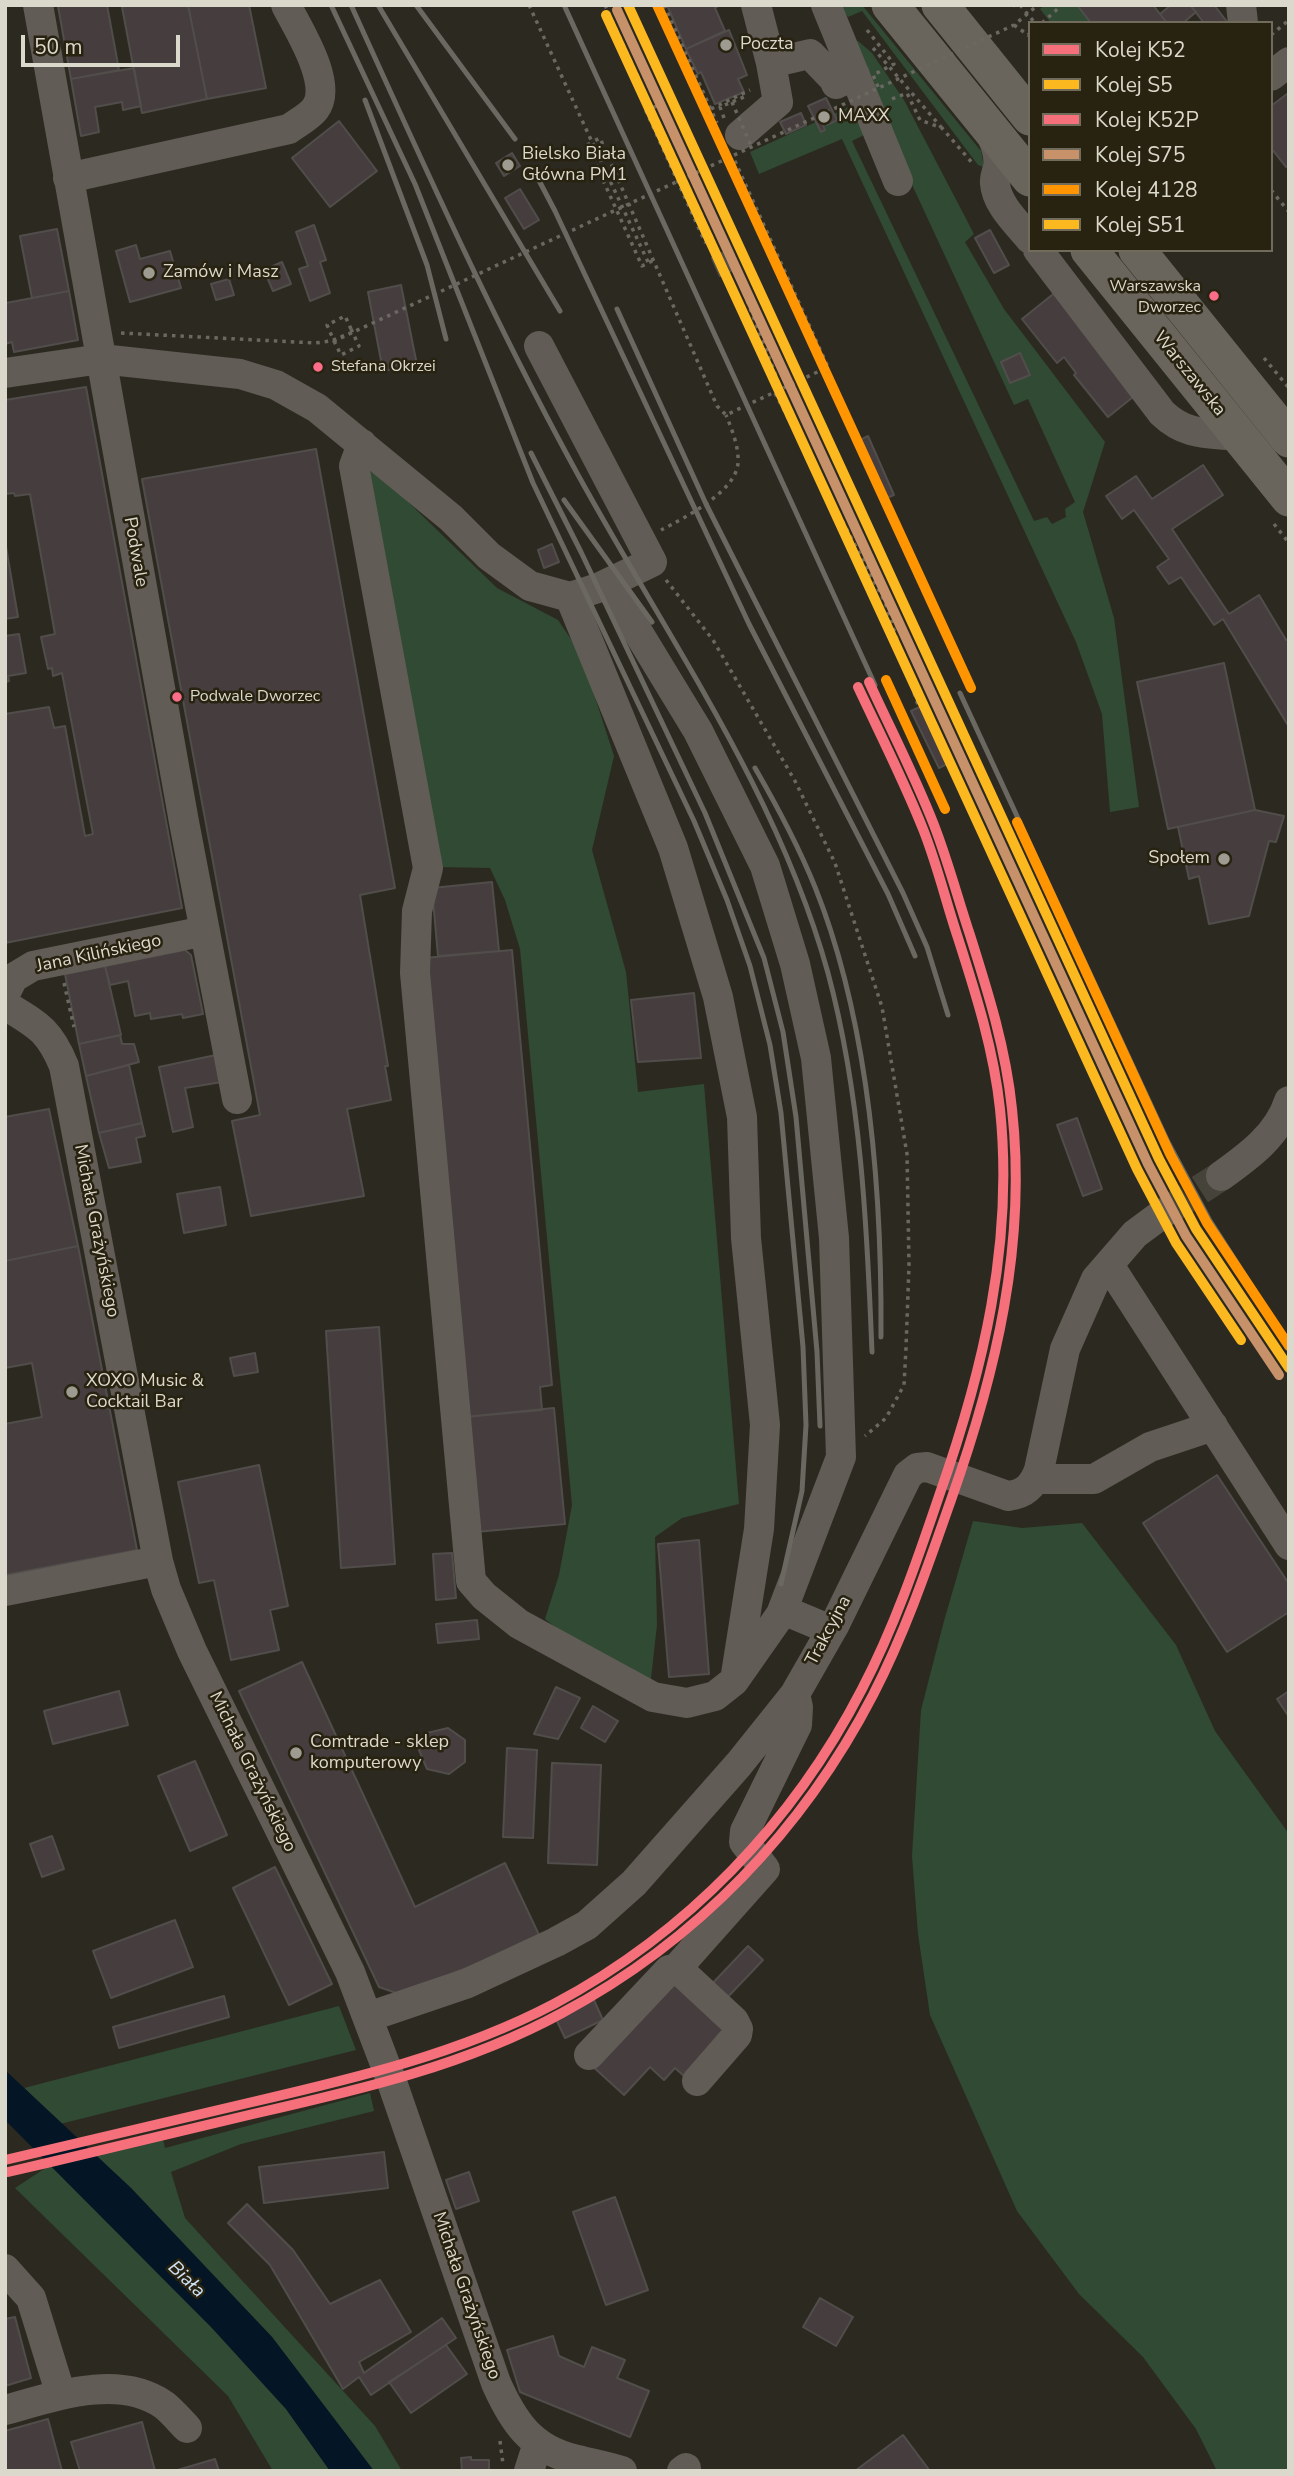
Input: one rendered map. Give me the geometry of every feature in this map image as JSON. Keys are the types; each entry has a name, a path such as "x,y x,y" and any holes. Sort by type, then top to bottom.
{"main road":[{"path":"940,5 1028,115"},
{"path":"878,17 988,126 1028,176"},
{"name":"Warszawska","path":"1090,252 1289,498"},
{"name":"Warszawska","path":"1139,252 1289,439"}],"street":[{"name":"Podwale","path":"37,5 237,1099"},
{"path":"68,178 289,129 316,108 322,91 320,75 286,5"},
{"path":"736,143 776,98 771,63 756,5"},
{"path":"830,8 867,82 898,181"},
{"path":"771,63 810,54 836,83 867,82"},
{"path":"1273,74 1289,62"},
{"path":"988,126 997,150 999,165 994,182 997,192 1004,206 1028,237"},
{"path":"1040,252 1172,423 1182,429 1238,436"},
{"path":"5,373 101,359 240,374 276,385 317,408 362,444 451,518 511,574 530,586 569,597 608,583 647,551 539,346"},
{"path":"362,444 354,466 428,868 417,911 415,973 471,1581 484,1597 519,1623 653,1697 687,1703 715,1696 734,1681 783,1610 841,1457 834,1238 816,1058 795,964 765,866 698,731 608,583"},
{"path":"569,597 673,849 718,997 742,1117 746,1238 765,1425 759,1528 734,1681"},
{"name":"Jana Kilińskiego","path":"5,994 13,978 33,966 205,932"},
{"name":"Michała Grażyńskiego","path":"5,1005 37,1024 54,1041 64,1066 166,1589 192,1651 350,1972 369,2017 496,2383 509,2411 523,2431 533,2457 572,2459 622,2471"},
{"path":"1221,1176 1262,1146 1289,1101"},
{"path":"1162,1214 1135,1234 1096,1279 1065,1349 1036,1479 1094,1479 1150,1447 1213,1426"},
{"path":"1109,1265 1289,1545"},
{"name":"Trakcyjna","path":"369,2017 468,1983 556,1942 587,1925 634,1883 795,1695 831,1630 908,1475 917,1468 927,1467 1008,1496 1020,1495 1030,1488 1036,1479"},
{"path":"5,1591 159,1561"},
{"path":"783,1610 831,1630"},
{"path":"589,2055 669,1970 677,1968 765,1868 744,1842 745,1831 797,1726 795,1695"},
{"path":"677,1968 734,2021 738,2029 737,2035 696,2081"},
{"path":"5,2269 31,2298 61,2395"},
{"path":"5,2410 84,2389 138,2392 164,2405 187,2428"}],"path":[{"path":"529,5 648,262"},
{"path":"605,5 712,238"},
{"path":"664,5 711,109 736,143 828,367 726,415"},
{"path":"1016,5 1033,21"},
{"path":"334,341 684,179 736,143 867,82 1014,25 1038,5"},
{"path":"1044,21 1062,5"},
{"path":"867,82 873,75 894,64 878,17"},
{"path":"1273,33 1289,20"},
{"path":"1014,25 1028,35"},
{"path":"867,42 942,128"},
{"path":"867,82 882,96"},
{"path":"885,103 907,93 920,120"},
{"path":"711,109 776,98"},
{"path":"732,102 736,143"},
{"path":"718,235 705,242 646,111 659,105 735,269 781,390"},
{"path":"654,260 642,266 587,145 600,138 654,260 717,406 726,415 735,438 738,462 731,481 647,551 713,640 795,781 835,863 882,1007 907,1154 909,1265 904,1385 886,1418 841,1457"},
{"path":"1273,192 1289,212"},
{"path":"345,316 359,346 341,355 334,341 327,325 345,316"},
{"path":"315,343 331,341 353,332"},
{"path":"1265,358 1289,388"},
{"path":"775,393 885,602 919,708"},
{"path":"62,973 76,1040"}],"green space":[{"path":"845,5 862,5 981,151 984,167 978,165 862,11 848,17 841,9"},
{"path":"1045,5 1077,5 1089,21 1049,21 1040,9"},
{"path":"858,41 872,53 904,100 974,234 965,242 1004,309 1105,442 1083,512 1114,618 1139,807 1110,812 1102,714 1076,642 842,139 759,174 750,152 816,122 821,132 825,130 822,122 837,120 834,114 855,104 868,133 852,141 1034,521 1047,517 1052,524 1066,517 1065,509 1075,502 1028,399 1014,405 908,176 853,42"},
{"path":"369,464 497,588 558,620 581,654 614,756 592,850 626,972 638,1092 704,1084 739,1504 682,1518 655,1537 657,1625 650,1687 566,1636 545,1619 559,1575 572,1505 520,949 505,900 490,868 438,867 362,480"},
{"path":"973,1521 1022,1528 1082,1523 1176,1645 1215,1731 1289,1834 1289,2471 1217,2471 1196,2429 1143,2357 1079,2294 1017,2211 930,2015 918,1934 912,1856 921,1710"},
{"path":"339,2006 356,2050 60,2124 24,2088"},
{"path":"370,2093 374,2111 241,2144 171,2172 185,2218 375,2426 402,2471 374,2471 272,2337 131,2188 89,2149 161,2131 165,2148"},
{"path":"50,2165 212,2328 286,2409 330,2471 273,2471 228,2396 15,2188"}],"water":[{"name":"Biała","path":"5,2070 131,2188 272,2337 374,2471 330,2471 286,2409 212,2328 5,2120"}],"building":[{"path":"107,5 119,70 71,79 58,6"},
{"path":"188,5 207,99 142,113 122,7"},
{"path":"188,5 249,5 266,88 207,99"},
{"path":"667,5 720,5 715,8 725,31 686,49"},
{"path":"1077,5 1153,5 1165,21 1089,21"},
{"path":"1171,5 1190,5 1196,12 1185,21 1165,21 1160,14"},
{"path":"1190,5 1214,5 1226,21 1202,21"},
{"path":"729,30 747,75 738,79 744,92 715,104 701,72 698,74 686,49"},
{"path":"134,68 141,106 123,110 122,102 95,107 99,132 81,136 71,79"},
{"path":"1287,94 1289,96 1289,165 1286,167 1273,151 1273,104"},
{"name":"MAXX","path":"826,98 837,120 827,125 825,120 822,122 825,130 821,132 808,106"},
{"path":"801,113 806,125 786,134 780,122"},
{"path":"339,121 377,171 330,207 292,158"},
{"name":"Bielsko Biała Główna PM1","path":"512,153 520,166 504,176 496,163"},
{"path":"520,189 539,220 524,229 505,198"},
{"path":"314,225 326,260 320,262 330,293 310,301 299,269 308,266 296,232"},
{"path":"57,229 69,291 32,298 20,236"},
{"path":"990,230 1009,265 994,273 975,238"},
{"name":"Zamów i Masz","path":"136,245 140,259 170,251 181,288 130,302 116,251"},
{"path":"722,253 731,271 720,276 712,258"},
{"path":"282,262 291,284 273,291 264,270"},
{"path":"229,279 234,295 216,300 211,284"},
{"path":"401,285 417,365 383,371 368,292"},
{"path":"1062,287 1138,393 1108,417 1074,375 1076,373 1064,357 1057,363 1022,319"},
{"path":"69,291 78,340 14,352 12,342 5,344 6,303"},
{"path":"1020,353 1030,375 1010,383 1001,362"},
{"path":"86,387 182,908 5,943 5,714 49,707 54,728 65,726 85,836 93,834 62,673 53,676 52,668 48,669 41,637 55,634 30,494 5,494 5,400"},
{"path":"868,436 894,495 884,499 858,441"},
{"path":"316,449 395,888 360,895 388,1066 385,1066 391,1100 347,1109 364,1196 251,1216 232,1121 260,1115 142,479"},
{"path":"1203,465 1223,495 1172,529 1229,614 1259,595 1286,640 1289,638 1289,727 1223,619 1214,625 1181,577 1169,584 1157,567 1169,559 1134,510 1122,519 1106,496 1136,476 1152,499"},
{"path":"5,541 18,617 5,619"},
{"path":"552,544 559,562 544,568 538,550"},
{"path":"19,634 26,673 8,676 9,681 5,682 5,636"},
{"path":"1224,663 1255,810 1168,829 1137,682"},
{"path":"926,704 953,761 939,768 911,711"},
{"name":"Społem","path":"1255,810 1284,816 1276,842 1269,841 1249,916 1209,924 1199,876 1189,879 1178,827"},
{"path":"492,882 499,951 438,956 432,888"},
{"path":"185,950 191,955 203,1014 151,1019 150,1013 135,1016 128,981 110,985 105,966"},
{"path":"512,950 552,1385 540,1387 542,1410 465,1417 424,958"},
{"path":"105,966 121,1035 79,1044 65,974"},
{"path":"694,993 701,1058 638,1062 631,1000"},
{"path":"120,1035 122,1044 134,1044 139,1062 86,1076 79,1044"},
{"path":"216,1055 222,1082 185,1088 193,1127 173,1132 159,1067"},
{"path":"129,1065 142,1123 99,1133 86,1076"},
{"path":"49,1109 78,1246 5,1261 5,1117"},
{"path":"1077,1118 1102,1189 1083,1196 1057,1125"},
{"path":"142,1123 145,1136 136,1138 141,1162 109,1168 99,1133"},
{"path":"220,1187 226,1225 184,1233 177,1194"},
{"name":"XOXO Music & Cocktail Bar","path":"78,1246 137,1550 5,1575 5,1424 42,1417 32,1363 5,1368 5,1261"},
{"path":"379,1327 395,1564 341,1568 326,1331"},
{"path":"255,1353 258,1372 234,1376 230,1358"},
{"path":"554,1408 565,1524 475,1532 465,1417"},
{"path":"259,1465 288,1606 270,1610 279,1650 231,1660 214,1580 199,1583 178,1482"},
{"path":"1217,1475 1289,1584 1289,1612 1227,1652 1143,1523"},
{"path":"699,1540 709,1674 669,1677 658,1544"},
{"path":"452,1553 456,1598 436,1600 433,1554"},
{"path":"477,1620 479,1639 438,1643 436,1624"},
{"path":"302,1662 415,1907 505,1863 540,1937 402,1995 379,1987 239,1691"},
{"path":"556,1687 580,1698 558,1739 534,1734"},
{"path":"119,1691 128,1725 53,1744 44,1711"},
{"path":"1289,1691 1289,1717 1277,1699"},
{"path":"593,1706 618,1721 605,1742 581,1728"},
{"path":"448,1728 465,1740 465,1762 449,1774 427,1769 419,1750 427,1733"},
{"path":"507,1748 537,1750 533,1838 503,1837"},
{"path":"195,1761 227,1835 190,1851 158,1776"},
{"path":"552,1763 601,1765 597,1865 548,1863"},
{"path":"52,1836 64,1869 42,1877 30,1844"},
{"path":"275,1867 332,1984 289,2005 233,1888"},
{"path":"175,1920 193,1967 111,1998 93,1951"},
{"path":"748,1946 763,1960 724,2001 709,1987"},
{"path":"671,1976 728,2029 684,2076 675,2068 664,2080 650,2067 624,2095 590,2064"},
{"path":"224,1996 229,2017 119,2048 113,2027"},
{"path":"593,1998 603,2020 565,2038 555,2017"},
{"path":"384,2152 388,2188 264,2203 259,2167"},
{"path":"469,2172 479,2201 456,2209 446,2180"},
{"path":"615,2197 648,2290 606,2305 573,2212"},
{"path":"247,2204 293,2250 330,2304 380,2280 411,2332 359,2362 364,2373 442,2318 456,2338 371,2395 359,2377 343,2389 270,2265 228,2223"},
{"path":"820,2298 853,2317 836,2346 803,2327"},
{"path":"15,2317 31,2378 5,2386 5,2319"},
{"path":"553,2336 559,2356 584,2367 592,2347 625,2360 617,2378 649,2391 630,2437 520,2392 507,2350"},
{"path":"446,2345 467,2374 411,2413 389,2382"},
{"path":"48,2419 62,2471 5,2471 5,2431"},
{"path":"142,2422 155,2471 80,2471 71,2442"},
{"path":"903,2435 930,2471 855,2471"},
{"path":"471,2457 471,2460 489,2460 489,2471 462,2471 461,2458"},
{"path":"215,2459 219,2471 174,2471"}],"tunnel":[{"path":"1162,1214 1221,1176"}],"railway":[{"path":"331,5 415,184 533,483 694,821 727,900 750,966 770,1045 781,1113 803,1347 806,1425 802,1491 781,1584"},
{"path":"351,5 512,349 571,462 748,774 806,905 828,973 839,1019 855,1113 865,1209 872,1352"},
{"path":"378,5 560,311"},
{"path":"416,5 515,139"},
{"path":"564,5 875,685"},
{"path":"365,100 427,265 446,339"},
{"path":"533,169 749,624 888,894 915,956"},
{"path":"617,309 706,504 903,893 927,947 948,1015"},
{"path":"531,453 705,813 764,958 783,1032 796,1117 817,1352 820,1426"},
{"path":"564,500 652,622"},
{"path":"960,693 1168,1142 1209,1219 1289,1344"},
{"path":"755,768 787,826 815,887 848,994 860,1051 875,1167 881,1337"}],"rail line":[{"name":"S5","path":"628,5 1159,1159 1196,1229 1289,1368"},
{"name":"4128","path":"657,5 971,688"},
{"name":"S75","path":"617,10 1148,1164 1186,1236 1279,1375"},
{"name":"S51","path":"606,15 1137,1169 1176,1243 1241,1340"},
{"name":"4128","path":"886,680 945,809"},
{"name":"K52P","path":"8,2172 412,2074 489,2047 562,2013 658,1952 742,1878 814,1792 845,1744 885,1672 906,1623 967,1452 982,1404 1004,1308 1015,1209 1016,1159 1012,1109 1001,1043 990,999 934,825 869,682"},
{"name":"K52","path":"5,2160 287,2094 404,2063 481,2037 554,2004 603,1976 649,1944 692,1908 732,1870 769,1829 834,1738 874,1666 895,1618 955,1449 969,1402 991,1306 1003,1208 1000,1109 989,1044 978,1001 923,829 858,687"},
{"name":"4128","path":"1017,822 1170,1154 1207,1223 1289,1346"}],"place":[{"name":"Poczta","path":"726,45"},
{"name":"MAXX","path":"824,117"},
{"name":"Bielsko Biała Główna PM1","path":"508,165"},
{"name":"Zamów i Masz","path":"149,273"},
{"name":"Warszawska Dworzec","path":"1214,296"},
{"name":"Stefana Okrzei","path":"318,367"},
{"name":"Podwale Dworzec","path":"177,697"},
{"name":"Społem","path":"1224,859"},
{"name":"XOXO Music & Cocktail Bar","path":"72,1392"},
{"name":"Comtrade - sklep komputerowy","path":"296,1753"}]}
